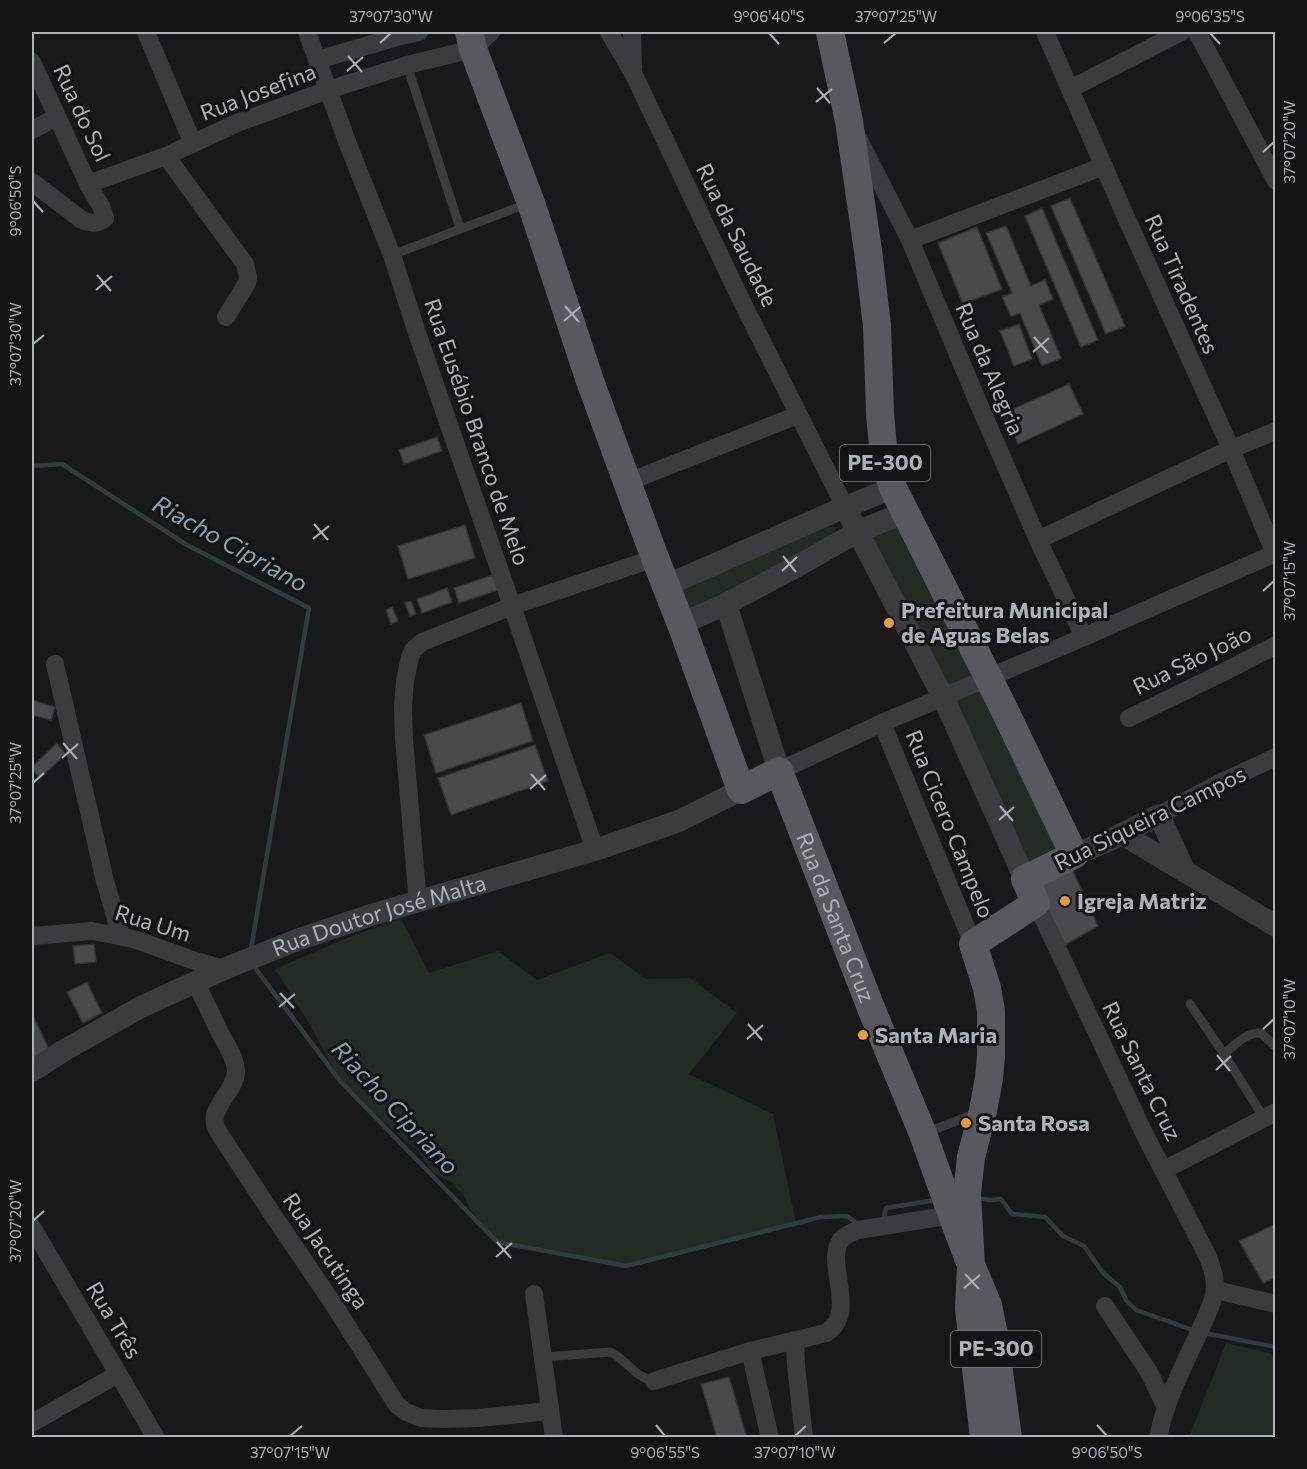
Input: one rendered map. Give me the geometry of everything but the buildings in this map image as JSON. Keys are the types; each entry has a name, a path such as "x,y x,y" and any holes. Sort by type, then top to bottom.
{"main road":[{"name":"PE-300","path":"831,32 849,121 877,324 884,458 899,500 1074,855"},
{"path":"478,37 590,381 741,790 779,771"},
{"name":"Rua da Santa Cruz","path":"779,771 870,1008 923,1134 971,1265"},
{"name":"Rua Siqueira Campos","path":"973,944 1074,855"},
{"name":"PE-300","path":"973,944 987,988 991,1011 991,1056 983,1111 971,1157 968,1182 971,1265 988,1305 1008,1437"},
{"path":"971,1265 969,1309 984,1437"}],"street":[{"path":"146,32 193,144"},
{"name":"Rua Eusébio Branco de Melo","path":"307,32 392,255 595,850"},
{"name":"Rua Josefina","path":"317,60 396,34 419,32"},
{"name":"Rua da Saudade","path":"609,32 634,75 798,415 845,507"},
{"name":"Rua da Saudade","path":"632,32 634,75"},
{"name":"Rua Tiradentes","path":"1045,32 1275,554"},
{"path":"1070,89 1181,32"},
{"path":"1197,32 1275,181"},
{"path":"396,34 406,65"},
{"name":"Rua Josefina","path":"88,184 166,156 237,123 406,65 478,37"},
{"name":"Rua do Sol","path":"32,62 88,184 102,208 104,219 96,223 82,220 32,182"},
{"path":"32,130 57,117"},
{"name":"Rua da Alegria","path":"849,121 910,240 1038,540 1084,637"},
{"path":"166,156 245,264 247,283 226,317"},
{"path":"910,240 1104,166"},
{"path":"628,483 798,415"},
{"path":"1038,540 1275,431"},
{"path":"665,586 845,507 899,500"},
{"path":"681,624 726,604 859,531 899,500"},
{"path":"845,507 943,697 1031,891"},
{"path":"726,604 779,771 882,723 1275,554"},
{"path":"418,903 403,707 405,681 413,650 428,639 512,606 655,558"},
{"name":"Rua São João","path":"1129,718 1275,645"},
{"path":"55,664 105,881 121,936"},
{"name":"Rua Cicero Campelo","path":"882,723 973,944"},
{"name":"Rua Siqueira Campos","path":"1074,855 1122,834 1275,757"},
{"name":"Rua Doutor José Malta","path":"32,1071 141,1007 224,969 297,940 371,915 595,850 679,820 741,790"},
{"path":"1159,815 1185,872"},
{"path":"1122,834 1275,926"},
{"name":"Rua Santa Cruz","path":"1031,891 1144,1133 1208,1257 1216,1290"},
{"name":"Rua Um","path":"32,936 92,931 121,936 224,969"},
{"name":"Rua Jacutinga","path":"195,982 228,1048 236,1072 233,1085 214,1117 220,1136 334,1305 398,1405 406,1412 421,1418 443,1419 550,1411"},
{"path":"1164,1170 1270,1115"},
{"path":"654,1382 750,1352 818,1336 831,1330 838,1321 841,1305 837,1256 842,1238 858,1230 952,1215"},
{"name":"Rua Três","path":"32,1227 156,1437"},
{"path":"1158,1437 1177,1379 1216,1290 1275,1304"},
{"path":"534,1294 554,1437"},
{"path":"1106,1306 1149,1372 1166,1408"},
{"path":"795,1340 804,1437"},
{"path":"750,1352 770,1437"},
{"path":"32,1423 118,1374"}],"lane":[{"path":"406,65 460,228"},
{"path":"392,255 531,202"},
{"path":"1190,1004 1270,1115"},
{"path":"1224,1054 1247,1035 1253,1033 1261,1033 1275,1047"},
{"path":"923,1134 983,1111"},
{"path":"543,1358 611,1352 639,1375 654,1382"}],"shaded area":[{"path":"903,517 986,677 945,692 863,533"},
{"path":"838,527 816,551 684,618 673,587 807,528"},
{"path":"986,683 1069,853 1028,874 949,698"},
{"path":"401,919 429,973 498,951 537,980 610,953 646,979 690,978 737,1013 689,1074 773,1114 796,1223 626,1266 497,1242 451,1182 433,1173 418,1151 340,1081 310,1025 275,969 354,935"},
{"path":"1226,1343 1269,1353 1275,1358 1275,1437 1189,1437"}],"waterway":[{"name":"Riacho Cipriano","path":"32,466 62,464 187,545 309,608 251,949"},
{"name":"Riacho Cipriano","path":"253,965 340,1081 497,1242 626,1266 821,1217 847,1216 858,1224"},
{"name":"Riacho Cipriano","path":"978,1198 1001,1199 1012,1214 1045,1217 1063,1236 1084,1246 1103,1273 1120,1287 1126,1300 1136,1310 1190,1329"},
{"name":"Riacho Cipriano","path":"883,1222 886,1208 936,1200"},
{"name":"Riacho Cipriano","path":"1209,1334 1276,1347"}],"place":[{"name":"Prefeitura Municipal de Aguas Belas","path":"889,623"},
{"name":"Igreja Matriz","path":"1065,901"},
{"name":"Santa Maria","path":"863,1035"},
{"name":"Santa Rosa","path":"966,1123"}]}
